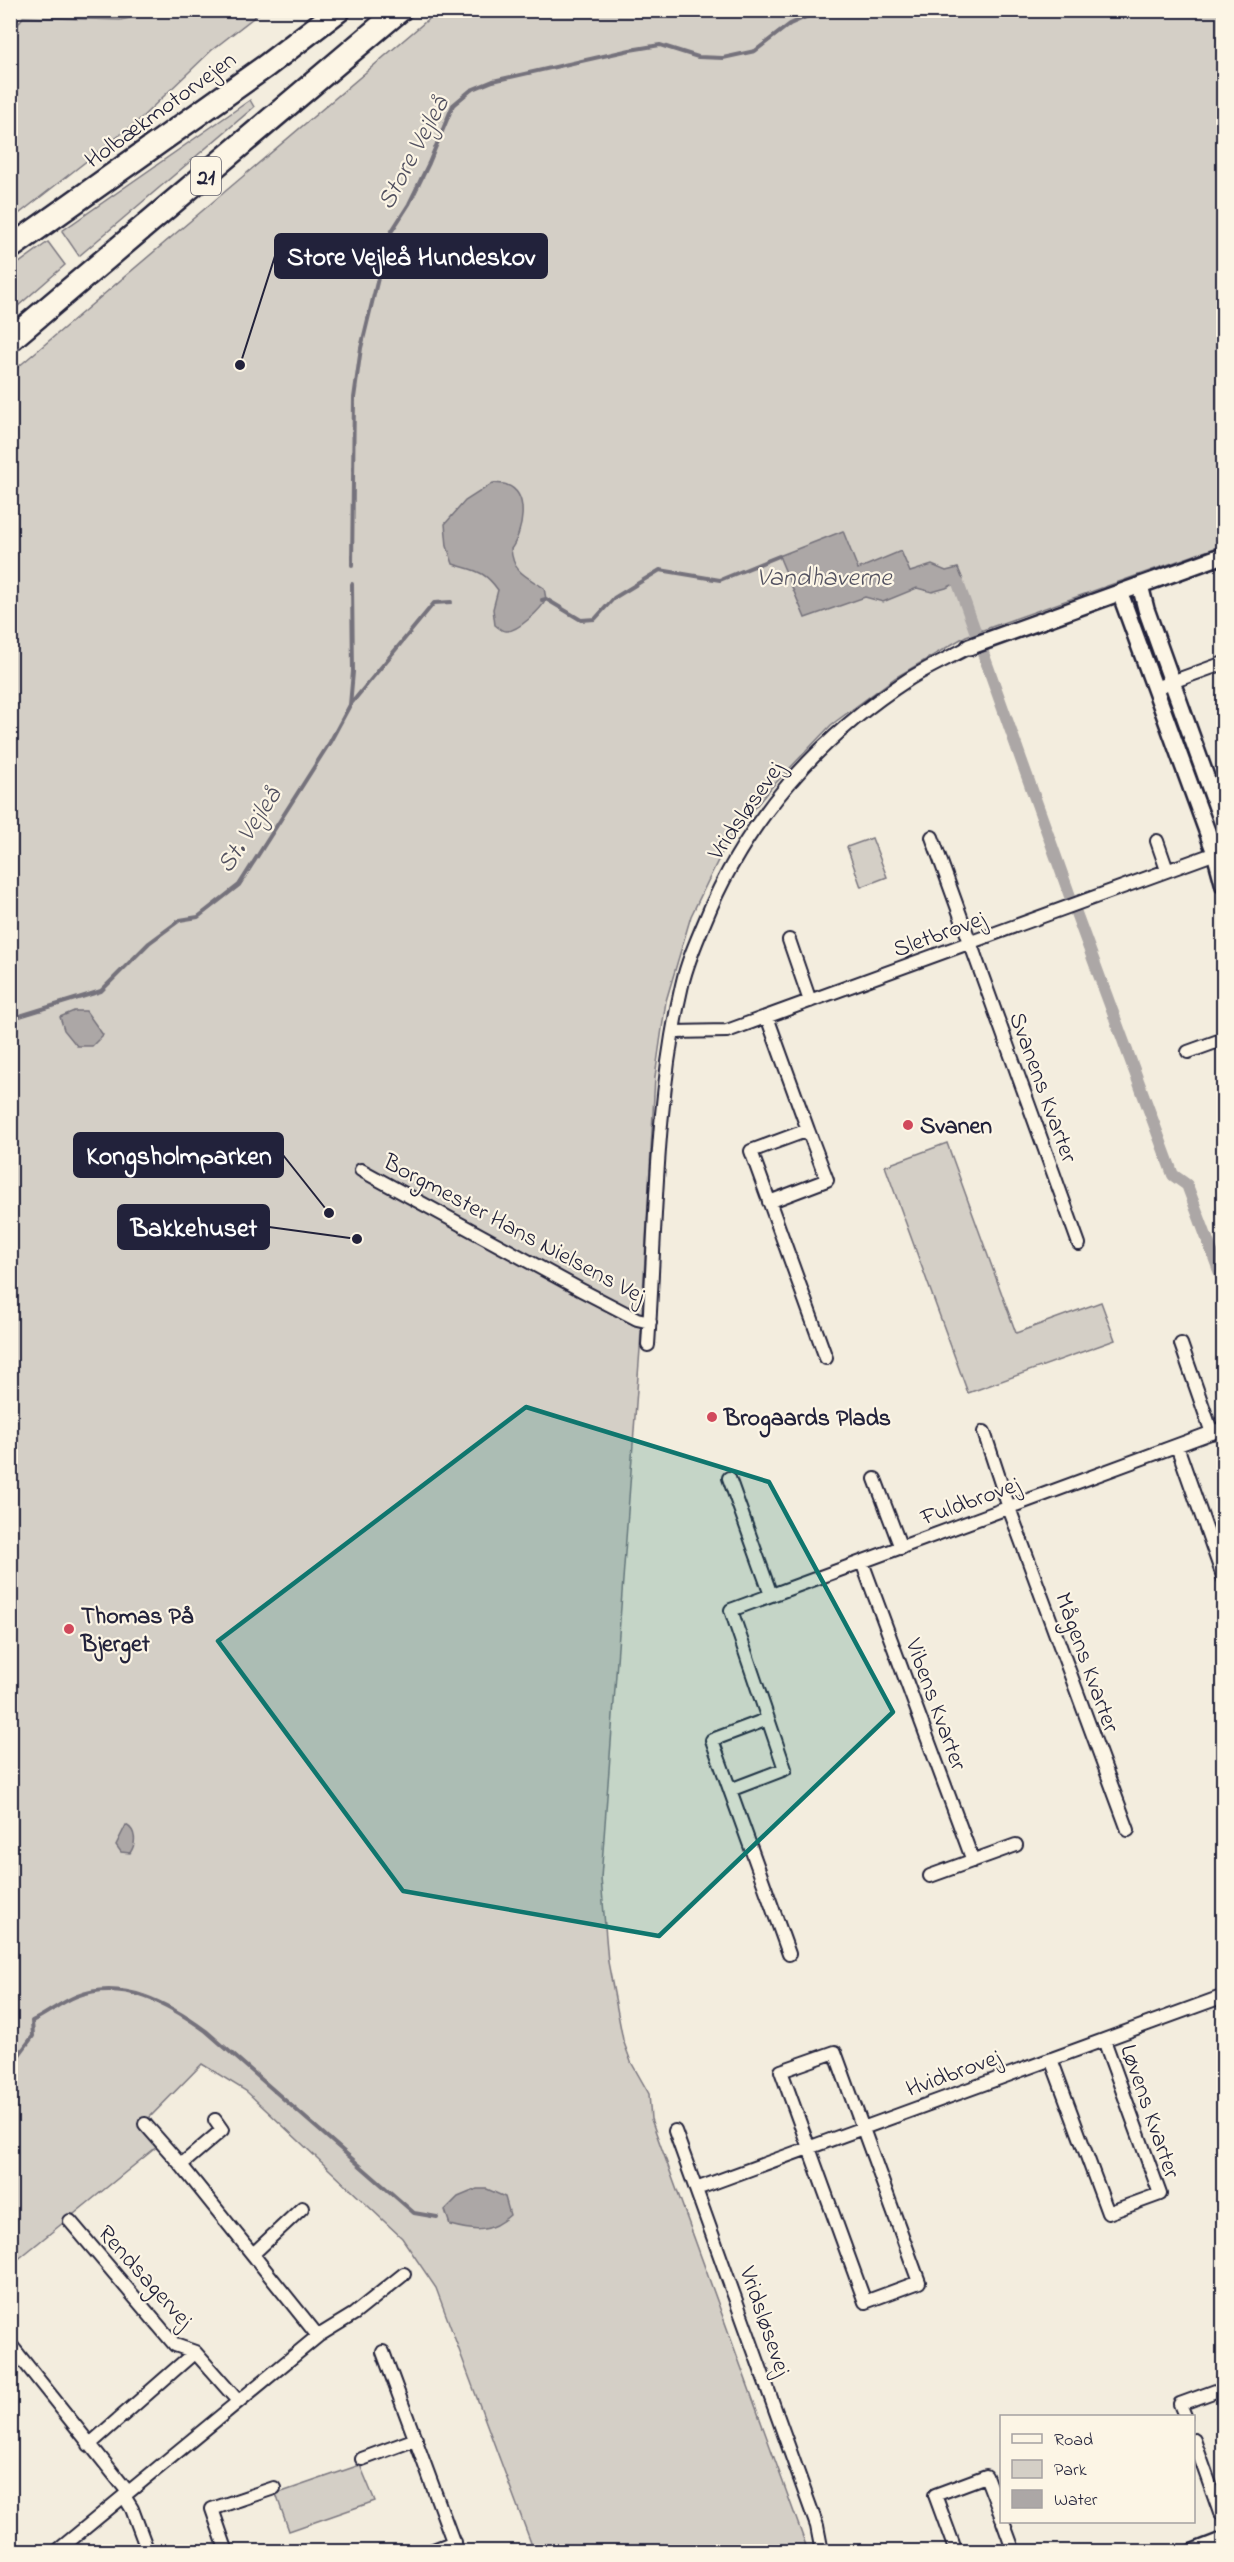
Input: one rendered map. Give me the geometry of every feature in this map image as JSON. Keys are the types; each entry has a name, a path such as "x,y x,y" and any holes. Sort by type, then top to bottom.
{"highway":[{"name":"Holbækmotorvejen","path":"10,248 266,66 339,10"},
{"name":"21","path":"10,340 400,10"}],"street":[{"name":"Vridsløsevej","path":"648,1346 663,1111 673,1032 689,961 719,886 744,841 787,784 821,747 864,711 910,679 969,647 998,635 1224,555"},
{"path":"1140,585 1224,827"},
{"path":"1120,593 1219,851 1224,886"},
{"path":"1155,688 1224,663"},
{"name":"Svanens Kvarter","path":"932,837 969,945 1079,1244"},
{"path":"1157,841 1167,870"},
{"name":"Sletbrovej","path":"673,1032 727,1031 969,945 1219,851"},
{"path":"789,940 810,1001"},
{"path":"767,1017 827,1180 769,1202"},
{"path":"1188,1052 1224,1039"},
{"path":"808,1130 751,1151 826,1358"},
{"name":"Borgmester Hans Nielsens Vej","path":"361,1170 581,1290 637,1319 650,1323"},
{"path":"1181,1344 1218,1430"},
{"name":"Fuldbrovej","path":"768,1719 731,1610 1218,1430"},
{"name":"Mågens Kvarter","path":"984,1432 1009,1508 1128,1830"},
{"path":"1177,1446 1224,1579"},
{"path":"729,1478 771,1595"},
{"path":"875,1479 901,1548"},
{"name":"Vibens Kvarter","path":"862,1562 972,1861"},
{"path":"730,1790 785,1769 768,1719 712,1740 789,1954"},
{"path":"930,1876 1016,1845"},
{"name":"Hvidbrovej","path":"696,2189 1224,1996"},
{"name":"Løvens Kvarter","path":"1052,2059 1108,2213 1160,2194 1104,2040"},
{"path":"835,2052 919,2282 865,2302 808,2147 781,2071 835,2052"},
{"path":"181,2165 222,2130 215,2120"},
{"path":"145,2124 254,2254 318,2336"},
{"name":"Vridsløsevej","path":"675,2131 817,2526 822,2552"},
{"path":"254,2254 302,2208"},
{"name":"Rendsagervej","path":"70,2221 175,2345 195,2352 238,2401"},
{"path":"61,2550 318,2336 354,2314 404,2274"},
{"path":"10,2344 126,2494 148,2552"},
{"name":"Rendsagervej","path":"89,2445 195,2352"},
{"path":"383,2352 455,2547 428,2552"},
{"path":"1185,2415 1180,2404 1224,2388"},
{"path":"362,2459 416,2439"},
{"path":"1195,2443 1220,2513 1224,2511"},
{"path":"956,2552 935,2495 986,2476 1000,2514"},
{"path":"227,2552 212,2509 274,2488"},
{"path":"1003,2523 1014,2552"},
{"name":"Vridsløsevej","path":"817,2526 832,2552"},
{"path":"1193,2552 1224,2540"}],"highlighted area":[{"path":"526,1407 769,1482 893,1712 659,1936 403,1891 218,1641"}],"green space":[{"path":"165,11 262,11 212,50 139,120 11,220 11,34 23,17 120,20"},
{"path":"438,11 1223,11 1223,545 966,636 895,678 831,725 771,788 728,840 691,916 666,1001 655,1077 640,1349 601,1878 608,1962 623,2040 631,2062 649,2094 651,2119 808,2551 534,2551 436,2288 402,2238 246,2091 202,2064 150,2117 159,2145 11,2265 11,373"},
{"path":"250,100 254,107 79,256 62,231"},
{"path":"48,242 65,265 11,312 11,269"},
{"path":"872,838 887,877 861,887 847,847"},
{"path":"947,1143 1016,1333 1101,1302 1115,1340 968,1393 885,1166"},
{"path":"360,2465 375,2501 289,2531 276,2494"}],"water":[{"path":"493,483 507,485 515,490 519,497 522,505 521,525 511,549 512,557 514,564 526,577 544,588 546,599 529,619 507,631 495,625 493,609 498,590 483,575 453,564 447,546 445,524 465,501"},
{"name":"Vandhaverne","path":"843,531 858,569 901,551 910,572 932,565 946,571 958,568 963,580 932,592 917,588 883,602 865,597 805,618 779,556"},
{"path":"74,1011 86,1011 103,1035 92,1046 77,1046 64,1030 60,1017"},
{"path":"126,1825 134,1834 130,1853 121,1852 116,1845"},
{"path":"477,2189 487,2189 505,2197 510,2215 489,2228 475,2230 450,2225 445,2210 458,2197"}],"waterway":[{"name":"Store Vejleå","path":"352,565 354,398 361,348 388,237 409,204 453,105 471,90 493,81 630,50 660,45 698,57 723,58 755,51 790,24 822,10"},
{"path":"542,600 546,599 581,620 595,619 614,598 660,570 720,580 779,556"},
{"path":"958,583 1173,1175 1187,1185 1224,1284"},
{"name":"St. Vejleå","path":"10,1019 101,991 149,943 180,920 198,917 239,885 330,742 350,705 353,672 352,584"},
{"path":"350,705 434,603 451,602"},
{"path":"10,2067 33,2036 32,2021 65,2001 94,1991 111,1990 145,1997 161,2003 206,2031 414,2213 437,2217"}],"place":[{"name":"Store Vejleå Hundeskov","path":"240,365"},
{"name":"Svanen","path":"908,1125"},
{"name":"Kongsholmparken","path":"329,1213"},
{"name":"Bakkehuset","path":"357,1239"},
{"name":"Brogaards Plads","path":"712,1417"},
{"name":"Thomas På Bjerget","path":"69,1629"}]}
